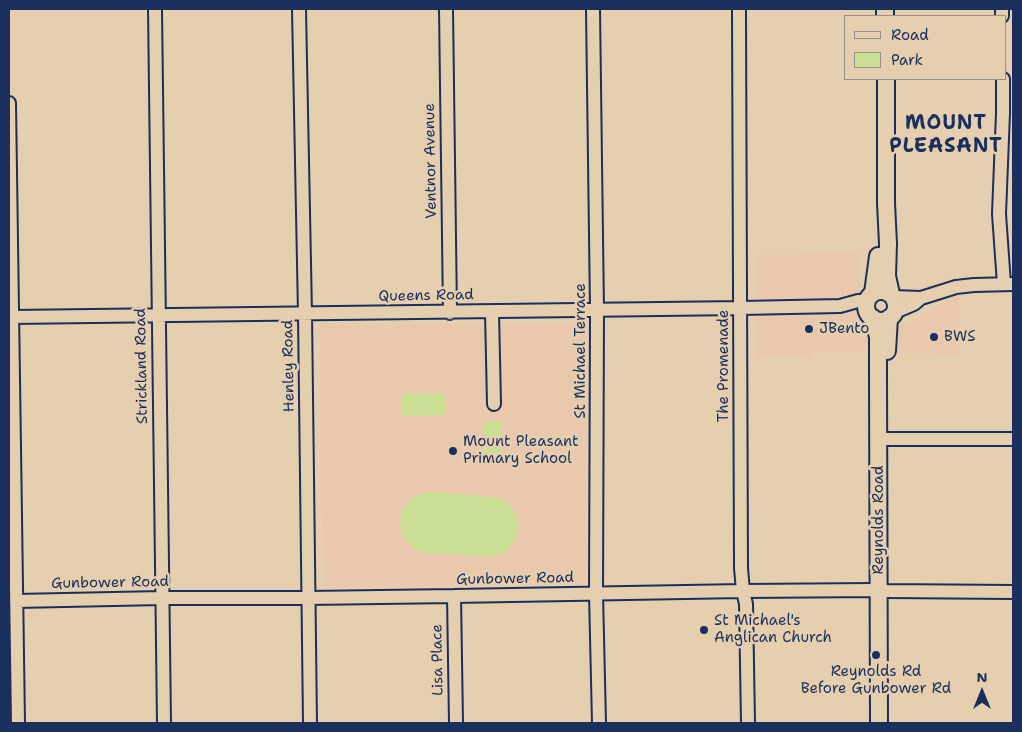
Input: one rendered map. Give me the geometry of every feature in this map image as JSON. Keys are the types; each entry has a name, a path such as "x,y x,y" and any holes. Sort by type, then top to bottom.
{"main road":[{"name":"Reynolds Road","path":"878,80 882,157 883,244 878,262 881,305 878,337 882,439 883,658 887,723"},
{"name":"Reynolds Road","path":"882,157 886,80"},
{"name":"Reynolds Road","path":"879,723 883,658"}],"street":[{"name":"Strickland Road","path":"154,9 164,723"},
{"name":"Henley Road","path":"300,9 310,723"},
{"name":"Ventnor Avenue","path":"446,9 450,313"},
{"name":"St Michael Terrace","path":"592,9 597,310 596,594 600,723"},
{"name":"The Promenade","path":"739,9 741,568 746,604 748,723"},
{"path":"1003,80 999,214 1009,284"},
{"path":"9,103 10,289 12,317 12,573 16,601 18,723"},
{"name":"Queens Road","path":"12,317 741,308 840,306 858,301 881,305 921,298 974,285 1009,284"},
{"path":"492,312 494,404"},
{"path":"882,439 1013,439"},
{"name":"Gunbower Road","path":"16,601 743,591 1013,592"},
{"name":"Lisa Place","path":"454,596 456,723"}],"shaded area":[{"path":"860,252 860,321 864,325 905,325 959,293 960,354 811,352 811,358 756,358 757,256"},
{"name":"Mount Pleasant Primary School","path":"587,323 586,584 324,588 320,459 320,325"}],"green space":[{"path":"446,393 446,415 402,416 401,394"},
{"path":"484,422 502,422 502,462 484,462"},
{"path":"431,492 501,499 510,505 518,518 518,530 514,542 501,554 488,557 427,553 413,548 405,540 401,531 402,512 413,498 422,493"}],"place":[{"name":"JBento","path":"809,329"},
{"name":"BWS","path":"934,337"},
{"name":"Mount Pleasant Primary School","path":"453,451"},
{"name":"St Michael's Anglican Church","path":"704,630"},
{"name":"Reynolds Rd Before Gunbower Rd","path":"876,655"}],"district":[{"name":"MOUNT PLEASANT","path":"946,136"}]}
